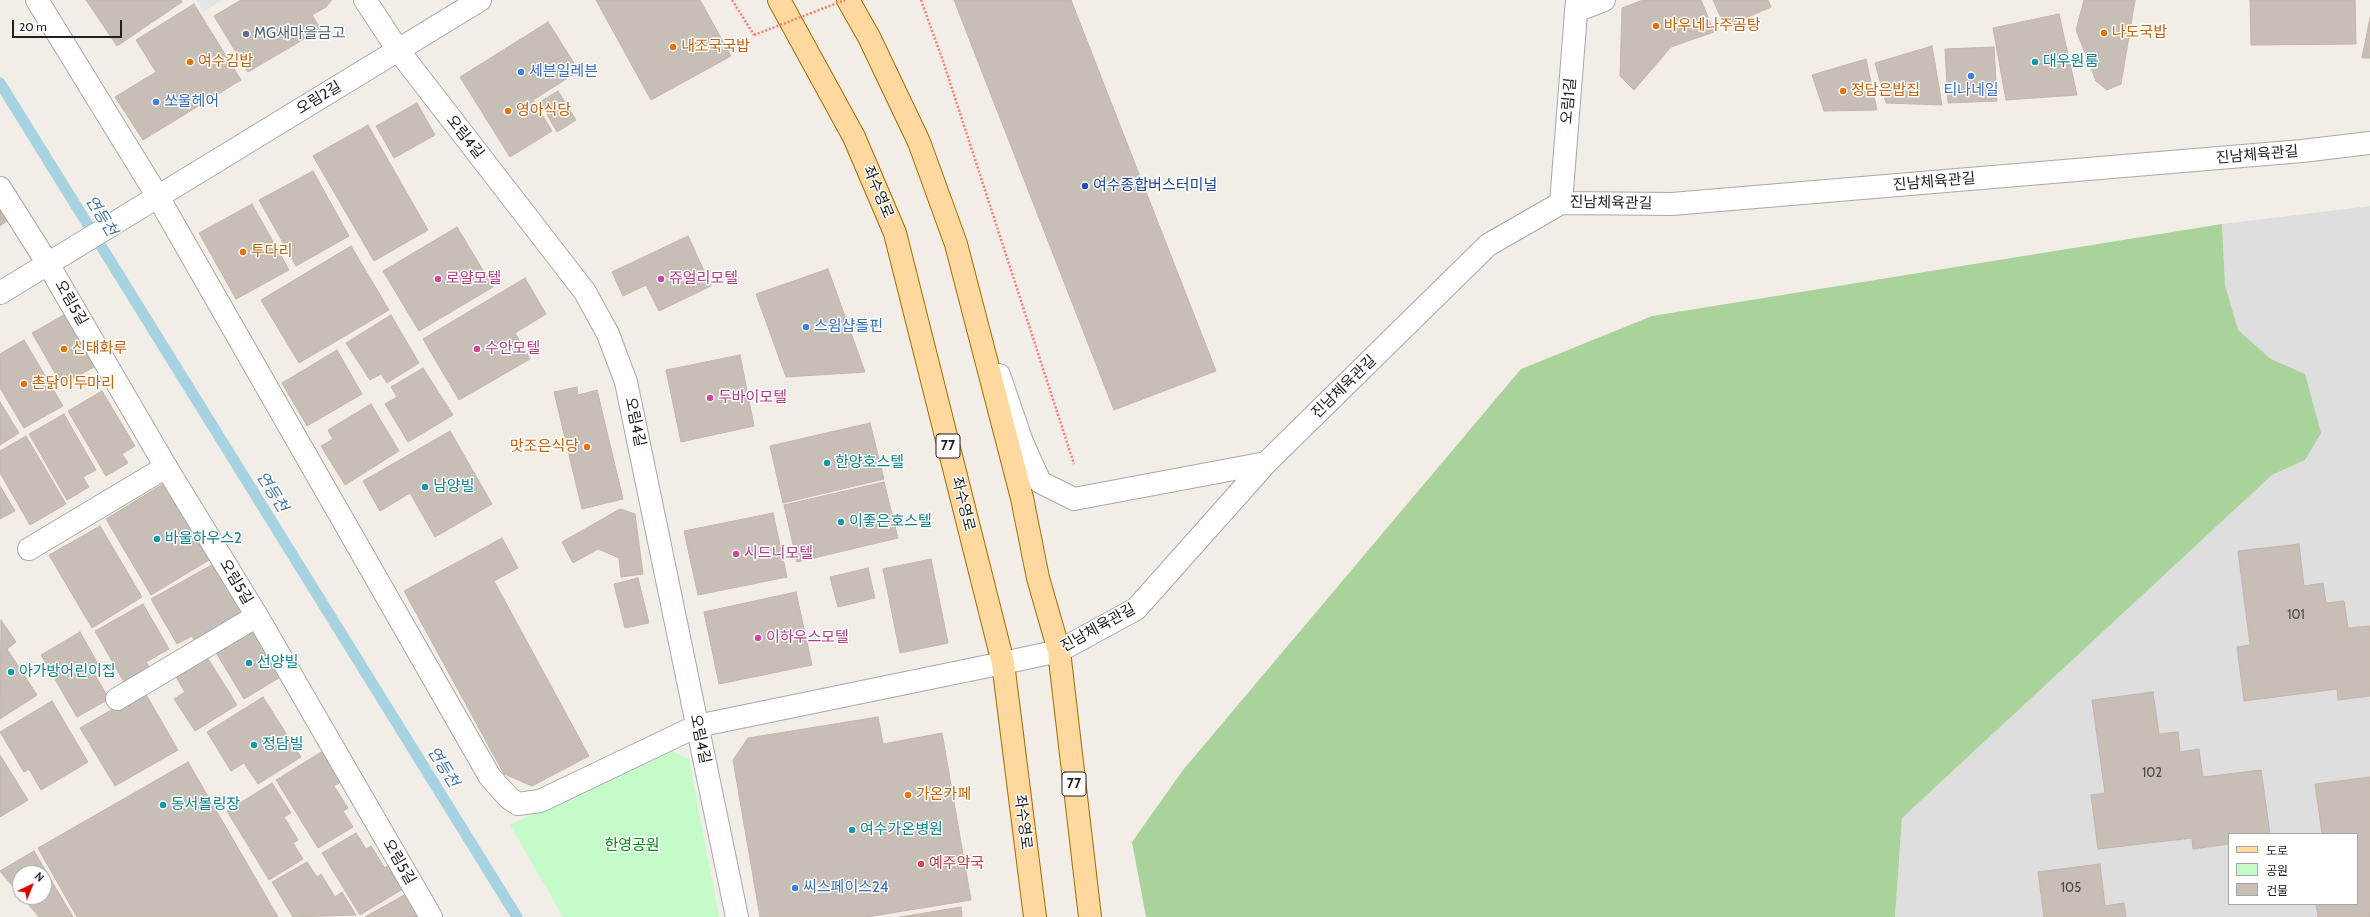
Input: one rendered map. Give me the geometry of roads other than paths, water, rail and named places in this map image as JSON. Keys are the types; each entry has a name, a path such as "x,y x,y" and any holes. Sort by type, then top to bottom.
{"main road":[{"name":"좌수영로","path":"779,0 854,137 895,233 1003,663 1035,917"},
{"name":"77","path":"846,0 869,36 919,142 956,244 1022,498 1038,578 1059,652 1090,917"}],"street":[{"name":"진남체육관길","path":"37,0 158,197 499,789 518,804 540,801 697,726 1059,652 1136,609 1266,463 1488,245 1561,203 1672,204 2286,152 2370,143"},
{"name":"오림4길","path":"365,0 398,50 585,292 608,334 626,382 737,917"},
{"name":"오림2길","path":"48,264 480,0"},
{"path":"1577,5 1604,0"},
{"name":"오림1길","path":"1561,203 1577,5"},
{"name":"오림5길","path":"0,188 48,264 166,467 257,616 431,917"},
{"path":"956,244 1022,442 1040,482 1074,499 1266,463"},
{"path":"0,294 48,264"},
{"path":"29,548 166,467"},
{"path":"117,699 257,616"}],"waterway":[{"name":"연등천","path":"0,83 517,917"}],"place":[{"name":"바우네나주곰탕","path":"1656,26"},
{"name":"나도국밥","path":"2104,33"},
{"name":"MG새마을금고","path":"246,34"},
{"name":"내조국국밥","path":"673,47"},
{"name":"여수김밥","path":"190,62"},
{"name":"대우원룸","path":"2035,62"},
{"name":"세븐일레븐","path":"521,72"},
{"name":"티나네일","path":"1971,76"},
{"name":"정담은밥집","path":"1843,91"},
{"name":"쏘울헤어","path":"156,102"},
{"name":"영아식당","path":"508,111"},
{"name":"여수종합버스터미널","path":"1085,186"},
{"name":"투다리","path":"243,252"},
{"name":"로얄모텔","path":"438,279"},
{"name":"쥬얼리모텔","path":"661,279"},
{"name":"스윔샵돌핀","path":"806,327"},
{"name":"신태화루","path":"64,349"},
{"name":"수안모텔","path":"477,349"},
{"name":"촌닭이두마리","path":"24,384"},
{"name":"두바이모텔","path":"710,398"},
{"name":"맛조은식당","path":"587,447"},
{"name":"한양호스텔","path":"827,463"},
{"name":"남양빌","path":"425,487"},
{"name":"이좋은호스텔","path":"841,522"},
{"name":"바울하우스2","path":"157,539"},
{"name":"시드니모텔","path":"736,554"},
{"name":"이하우스모텔","path":"758,638"},
{"name":"선양빌","path":"249,663"},
{"name":"아가방어린이집","path":"11,672"},
{"name":"정담빌","path":"254,745"},
{"name":"가온카페","path":"908,795"},
{"name":"동서볼링장","path":"163,805"},
{"name":"여수가온병원","path":"852,830"},
{"name":"예주약국","path":"921,864"},
{"name":"씨스페이스24","path":"795,888"}],"park label":[{"name":"한영공원","path":"632,846"}]}
